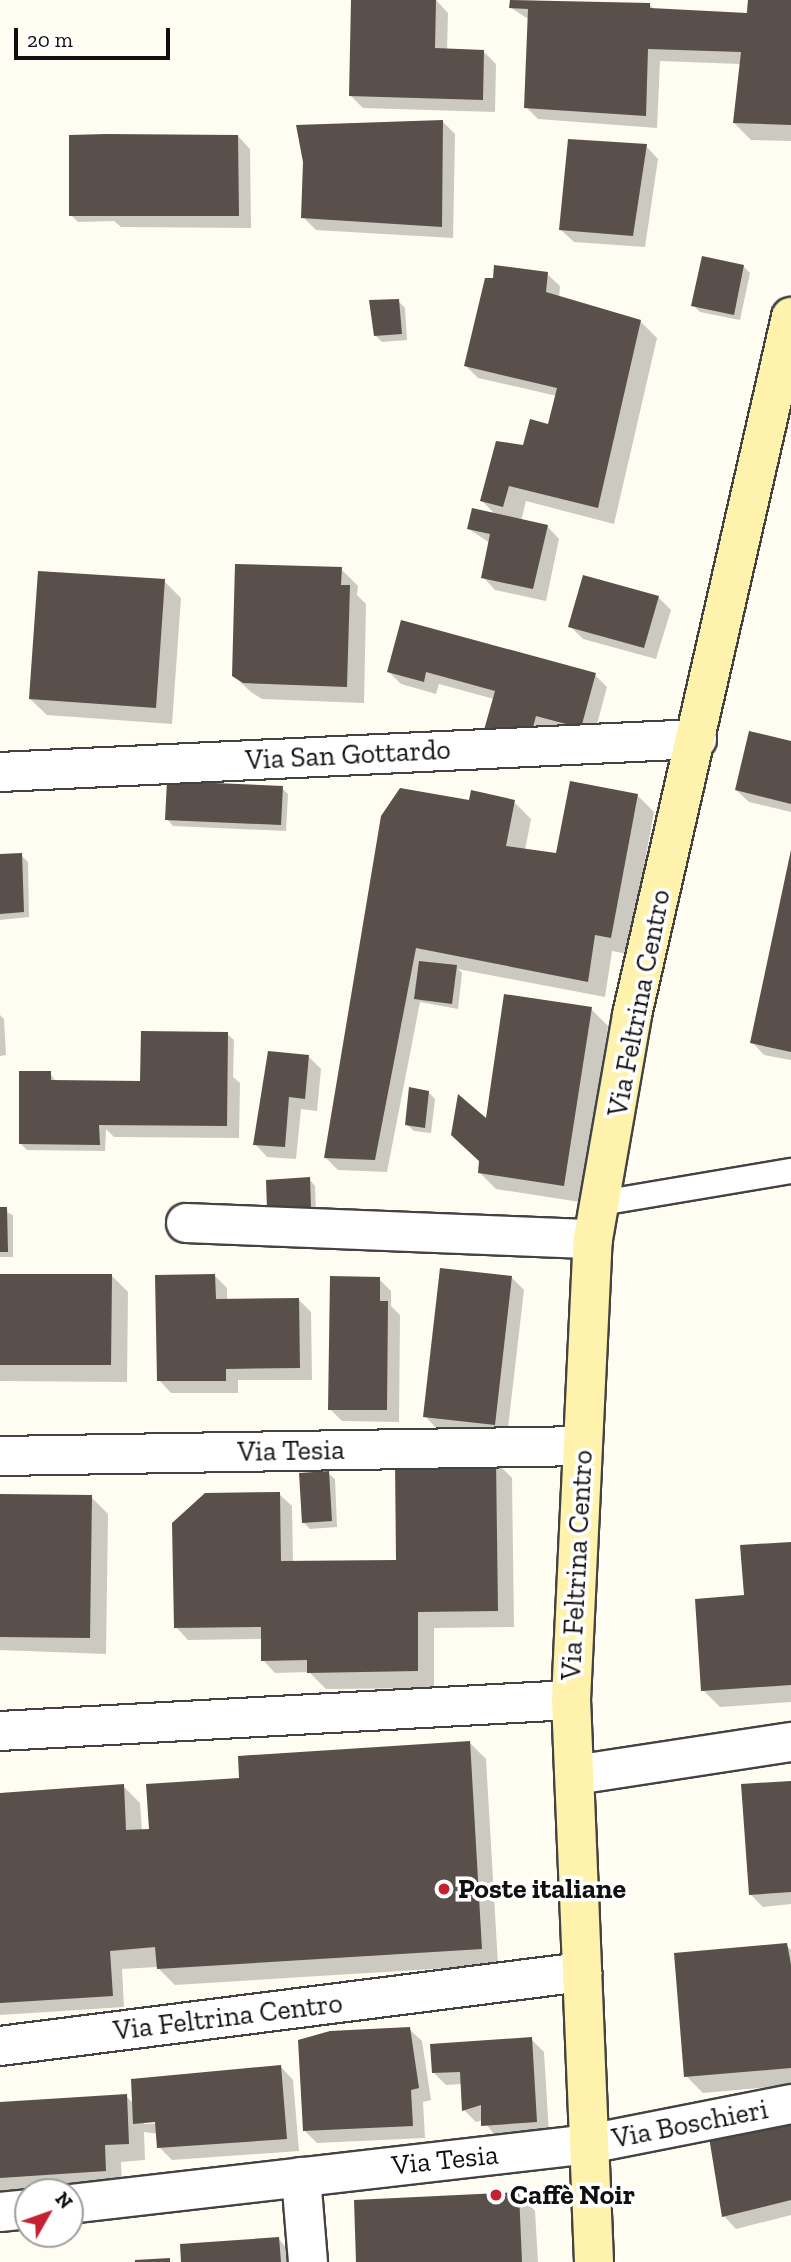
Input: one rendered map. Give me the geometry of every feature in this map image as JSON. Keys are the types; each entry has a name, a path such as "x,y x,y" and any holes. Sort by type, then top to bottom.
{"main road":[{"name":"Via Feltrina Centro","path":"594,2262 571,1700 582,1446 597,1221 632,1015 786,364 791,317"}],"street":[{"name":"Via San Gottardo","path":"0,772 697,738"},
{"path":"186,1223 597,1221"},
{"name":"Via Tesia","path":"0,1456 582,1446"},
{"name":"Via Feltrina Centro","path":"0,1731 571,1700"},
{"path":"575,1775 791,1742"},
{"name":"Via Feltrina Centro","path":"0,2046 582,1972"},
{"name":"Via Boschieri","path":"589,2144 791,2104"},
{"name":"Via Tesia","path":"84,2202 589,2144"},
{"path":"301,2177 308,2262"}],"lane":[{"path":"597,1221 791,1171"}],"building":[{"path":"351,0 436,0 435,48 484,50 483,100 349,96"},
{"path":"510,0 650,3 650,8 747,13 748,0 791,0 791,125 733,123 741,52 648,49 646,116 524,108 528,9 509,8"},
{"path":"443,120 442,227 301,218 303,162 296,125"},
{"path":"69,135 238,135 239,216 69,216"},
{"path":"568,139 647,144 633,236 559,230"},
{"path":"702,256 744,265 734,315 691,306"},
{"path":"494,265 548,272 546,292 641,320 598,508 509,486 503,507 480,501 496,441 523,445 530,419 548,424 557,388 464,366 485,278 493,278"},
{"path":"399,299 402,334 374,336 369,300"},
{"path":"472,508 548,525 533,589 481,578 490,534 467,529"},
{"path":"235,564 342,567 341,585 350,585 347,687 243,683 232,676"},
{"path":"38,571 165,579 156,708 29,699"},
{"path":"583,575 659,596 644,648 568,627"},
{"path":"401,620 596,673 581,728 536,716 529,742 484,730 495,691 426,672 424,682 387,672"},
{"path":"749,731 791,741 791,804 735,790"},
{"path":"167,781 283,786 281,825 165,820"},
{"path":"570,781 638,794 611,938 595,935 588,982 416,948 375,1160 324,1158 381,816 400,788 469,800 471,790 515,800 506,846 556,853"},
{"path":"791,850 791,1052 750,1043"},
{"path":"22,853 24,912 0,914 0,854"},
{"path":"419,961 457,965 452,1004 414,999"},
{"path":"504,994 592,1007 564,1186 478,1173 479,1161 451,1135 458,1094 486,1118"},
{"path":"141,1031 228,1032 227,1126 99,1125 100,1145 19,1144 19,1071 51,1071 51,1080 140,1081"},
{"path":"268,1051 309,1055 305,1099 289,1097 285,1147 253,1145"},
{"path":"409,1087 429,1091 425,1128 405,1125"},
{"path":"310,1177 311,1208 267,1210 266,1180"},
{"path":"0,1207 7,1207 8,1252 0,1252"},
{"path":"440,1268 512,1276 495,1425 423,1417"},
{"path":"0,1274 112,1274 111,1365 0,1365"},
{"path":"215,1274 216,1299 299,1298 300,1368 226,1369 226,1381 157,1381 155,1275"},
{"path":"330,1276 380,1277 380,1301 388,1301 387,1410 328,1410"},
{"path":"496,1459 498,1611 418,1612 418,1671 307,1673 307,1660 261,1661 261,1627 174,1628 172,1523 205,1493 280,1492 281,1561 396,1560 395,1461"},
{"path":"329,1471 332,1521 302,1523 299,1473"},
{"path":"0,1494 92,1495 90,1638 0,1637"},
{"path":"791,1542 791,1685 701,1691 695,1599 744,1595 740,1545"},
{"path":"470,1741 482,1949 157,1969 155,1947 110,1951 113,1996 0,2003 0,1793 124,1784 126,1830 149,1829 146,1784 239,1778 238,1756"},
{"path":"791,1781 791,1892 749,1895 741,1784"},
{"path":"787,1943 791,1965 791,2068 684,2077 674,1953"},
{"path":"410,2027 419,2088 411,2090 413,2126 303,2131 298,2040 330,2031"},
{"path":"532,2037 537,2122 481,2126 481,2105 462,2111 460,2072 432,2073 430,2044"},
{"path":"281,2065 287,2139 157,2148 155,2122 133,2124 131,2079"},
{"path":"127,2094 129,2144 105,2145 106,2171 0,2178 0,2102"},
{"path":"791,2119 791,2200 722,2217 708,2131"},
{"path":"519,2192 522,2262 356,2262 354,2200"},
{"path":"279,2237 281,2262 181,2262 180,2244"},
{"path":"170,2258 170,2262 135,2262 135,2260"}],"place":[{"name":"Poste italiane","path":"444,1889"},
{"name":"Caffè Noir","path":"496,2195"}]}
